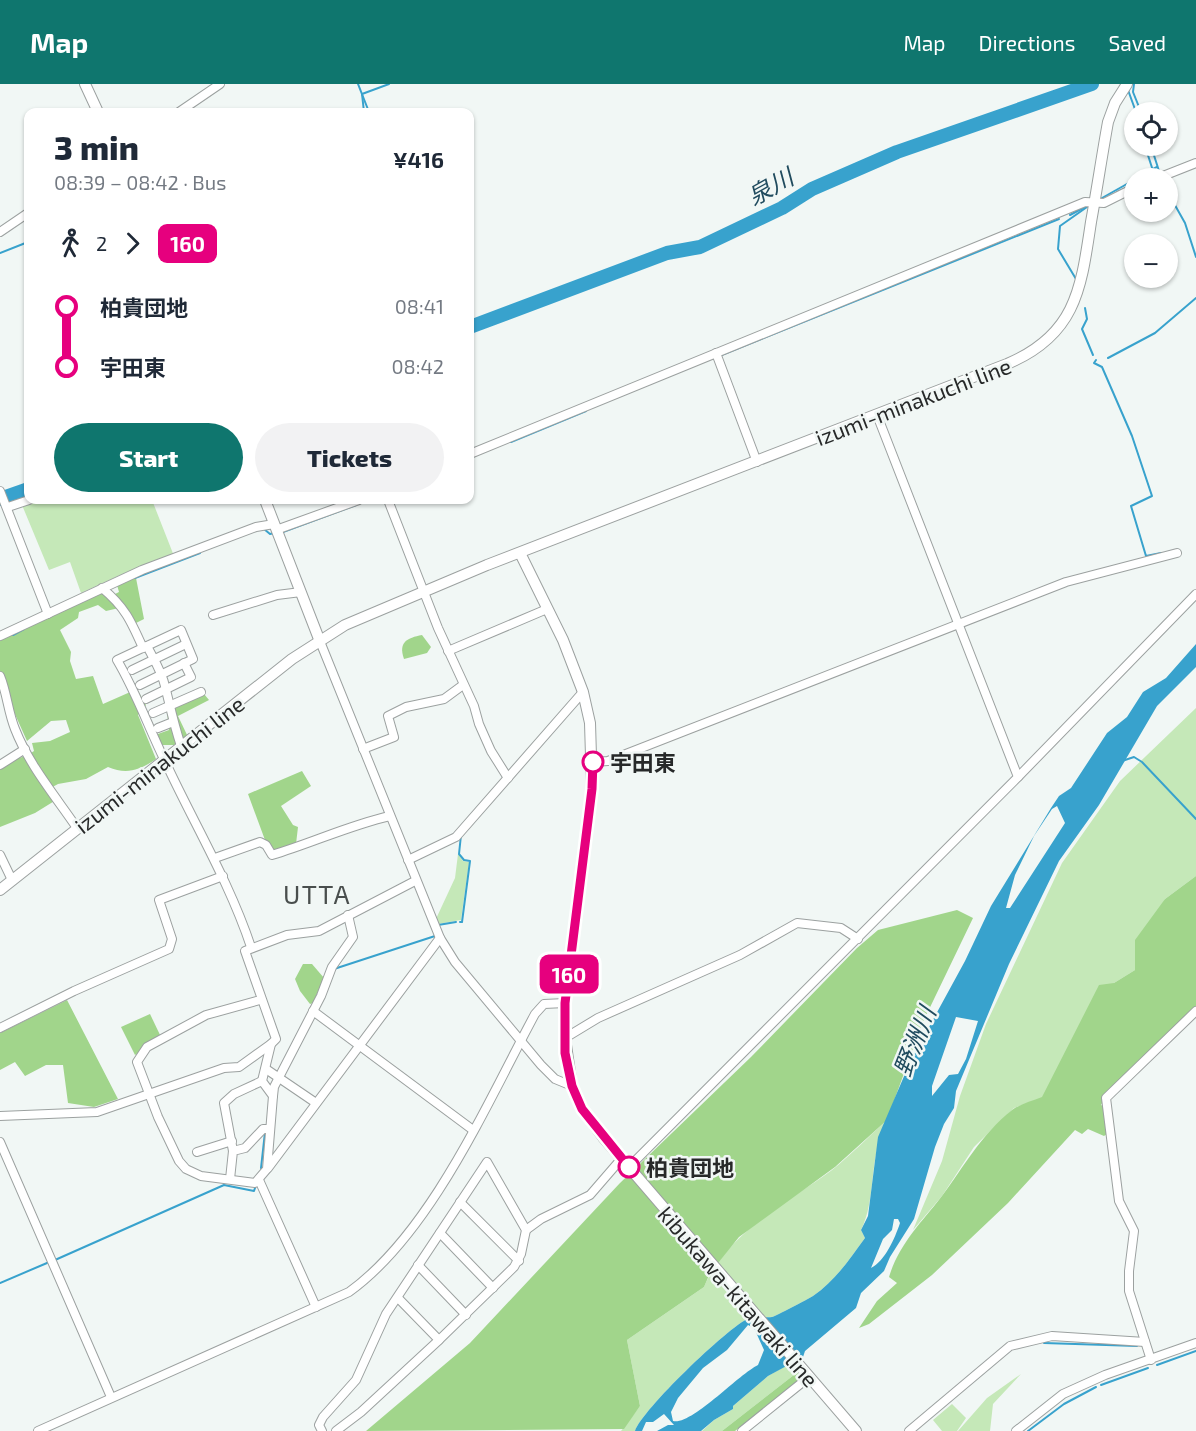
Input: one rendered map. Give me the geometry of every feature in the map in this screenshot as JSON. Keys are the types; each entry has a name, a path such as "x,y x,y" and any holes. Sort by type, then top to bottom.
{"main road":[{"path":"85,84 96,108"},
{"name":"izumi-minakuchi line","path":"520,553 1017,360 1037,349 1053,336 1076,300 1108,122 1115,103 1127,84"},
{"path":"266,504 319,639 424,591 520,553"},
{"name":"kibukawa-kitawaki line","path":"520,553 563,640 583,692 590,723 593,762 592,789 565,1003 565,1038 572,1086 589,1119 856,1431"},
{"name":"izumi-minakuchi line","path":"0,890 319,639"}],"street":[{"path":"185,108 220,84"},
{"path":"1178,170 1196,163"},
{"path":"474,452 1084,202 1104,203 1124,193"},
{"path":"0,232 24,216"},
{"path":"716,353 757,462"},
{"path":"877,415 1018,777"},
{"path":"1,492 48,614"},
{"path":"7,505 24,501"},
{"path":"0,636 102,588 256,527 275,527 347,504"},
{"path":"389,504 491,751 508,778"},
{"path":"593,762 608,760 1066,582 1177,553"},
{"path":"102,588 120,603 154,660 166,690 181,746"},
{"path":"213,615 277,595 301,592"},
{"path":"336,1431 361,1412 439,1340 519,1261 526,1230 541,1218 590,1195 626,1163 858,939 1196,594"},
{"path":"448,651 547,609"},
{"path":"140,685 193,659 180,630 117,660 135,690 164,759 215,858 251,947"},
{"path":"319,639 440,938 455,962 520,1041 555,1080 572,1086"},
{"path":"132,670 186,645"},
{"path":"146,699 191,677 184,663"},
{"path":"0,676 7,692 14,728 25,749 77,828"},
{"path":"363,748 394,737 388,716 406,707 444,699 463,685"},
{"path":"153,713 201,692"},
{"path":"408,860 456,837 583,692"},
{"path":"158,728 173,722"},
{"path":"0,765 25,749"},
{"path":"215,858 260,842 266,845 272,855 390,816"},
{"path":"0,855 12,880"},
{"path":"0,1028 74,990 169,949 172,939 159,900 223,876"},
{"path":"0,1116 98,1112 224,1068 239,1067 276,1039 245,951 294,933 320,931 415,881"},
{"path":"267,1169 274,1088 313,1011 332,967 353,937 348,915"},
{"path":"565,1038 598,1018 740,955 797,923 841,928 858,939"},
{"path":"261,1000 206,1015 147,1047 137,1062 158,1117 179,1161 186,1168 201,1176 255,1183 260,1179 440,938"},
{"path":"38,1431 349,1292 373,1275 394,1253 447,1176 535,1014 544,1004 565,1003"},
{"path":"313,1011 473,1130"},
{"path":"1151,1360 1129,1291 1134,1231 1119,1201 1106,1098 1196,1011"},
{"path":"230,1179 233,1151 224,1113 224,1103 234,1094 262,1082 271,1044"},
{"path":"266,1069 316,1103"},
{"path":"262,1082 273,1096"},
{"path":"233,1151 245,1148 263,1129 269,1129"},
{"path":"197,1152 232,1140"},
{"path":"0,1142 111,1397"},
{"path":"322,1431 320,1425 323,1417 356,1380 386,1314 487,1162 526,1230"},
{"path":"260,1179 316,1307"},
{"path":"460,1202 519,1261"},
{"path":"440,1233 493,1288"},
{"path":"418,1265 465,1315"},
{"path":"398,1298 439,1340"},
{"path":"909,1431 1010,1346 1052,1336 1145,1342"},
{"path":"1016,1431 1063,1394 1105,1375 1196,1343"},
{"path":"742,1431 806,1373"}],"green space":[{"path":"154,504 174,556 127,572 81,593 70,562 49,570 22,505"},
{"path":"136,578 144,619 134,624 119,608 106,611 98,605 79,612 78,618 60,630 71,652 70,661 76,679 93,676 103,704 137,689 146,705 138,715 156,759 133,770 121,771 108,767 86,779 58,784 47,790 56,800 35,813 0,827 0,763 30,754 34,751 32,743 50,741 70,732 66,720 51,721 27,741 5,692 0,688 0,640 100,592 109,597 119,592 117,585"},
{"path":"422,635 431,647 427,653 404,659 402,648 405,642"},
{"path":"204,694 209,700 178,716 188,737 174,745 160,745 155,735 169,730 167,712"},
{"path":"1196,708 1196,876 1165,899 1135,970 1114,983 1042,1098 1014,1108 974,1147 942,1196 913,1230 942,1161 960,1096 986,1024 1062,863 1120,781"},
{"path":"302,771 311,786 281,806 293,825 298,827 296,844 273,851 265,840 248,794"},
{"path":"458,854 463,861 469,862 461,920 438,924 435,921 455,878"},
{"path":"1196,876 1196,1010 1105,1098 1101,1105 1105,1107 1107,1134 1104,1136 1088,1129 1082,1134 1075,1130 1008,1203 932,1275 869,1324 859,1328 877,1301 897,1283 889,1277 893,1265 911,1234 991,1130 1015,1108 1042,1097 1099,985 1114,983 1135,970 1135,940 1165,899"},
{"path":"957,910 973,918 922,1024 887,1120 835,1167 739,1237 710,1273 704,1287 627,1340 640,1406 624,1429 366,1431 470,1343 620,1183 751,1057 857,948 878,930"},
{"path":"303,964 312,964 324,978 313,1003 310,1004 300,991 295,979"},
{"path":"67,1000 118,1099 94,1107 68,1103 63,1065 46,1065 25,1076 15,1062 0,1070 0,1033"},
{"path":"150,1014 161,1037 135,1055 121,1027"},
{"path":"887,1120 877,1148 869,1205 861,1230 865,1238 841,1270 813,1296 772,1317 752,1317 738,1325 668,1389 635,1431 621,1431 640,1406 627,1340 704,1287 714,1268 743,1235 778,1207 832,1170"},
{"path":"792,1362 799,1371 722,1431 702,1431 714,1420 733,1409 733,1406 768,1376"},
{"path":"799,1371 798,1381 735,1431 722,1431"},
{"path":"1021,1374 993,1404 990,1431 958,1431 987,1398"},
{"path":"952,1404 966,1418 957,1431 942,1431 933,1420"}],"water":[{"path":"1196,644 1196,667 1157,706 1099,805 1059,861 1009,964 956,1091 954,1108 944,1124 935,1147 914,1219 884,1271 861,1293 856,1308 805,1351 803,1357 768,1376 733,1406 733,1409 701,1431 657,1431 668,1425 674,1425 664,1414 653,1422 646,1422 642,1431 635,1431 668,1389 723,1337 749,1318 772,1317 813,1296 835,1277 865,1238 861,1230 868,1216 878,1137 911,1060 965,961 991,906 1051,808 1059,796 1071,788 1107,733 1127,717 1143,692 1166,678","holes":["1057,806 1065,823 1010,908 1006,908 1015,875 1034,836 1052,809","956,1017 978,1021 966,1059 958,1074 949,1075 932,1096 932,1086","894,1219 898,1219 900,1223 889,1248 881,1260 871,1268 883,1239 892,1230","748,1325 754,1328 764,1350 758,1365 703,1408 691,1416 673,1421 671,1412 678,1398 703,1368 727,1350"]}],"waterway":[{"path":"358,84 367,108"},
{"path":"362,94 389,84"},
{"name":"泉川","path":"474,325 667,253 700,247 782,208 812,189 897,152 1092,84"},
{"path":"1134,84 1133,92 1137,102"},
{"path":"1128,90 1132,102"},
{"path":"362,94 364,108"},
{"path":"1148,156 1152,168"},
{"path":"1154,156 1158,168"},
{"path":"1102,198 1124,186"},
{"path":"1117,192 1124,189"},
{"path":"1070,215 1085,207"},
{"path":"1076,279 1058,249 1060,226 1087,207"},
{"path":"1178,211 1185,223 1196,257"},
{"path":"719,356 1059,219"},
{"path":"0,253 24,244"},
{"path":"1108,358 1155,333 1196,298"},
{"path":"1085,308 1087,319 1082,329 1093,355"},
{"path":"1096,360 1094,363 1102,367 1132,436 1152,496 1131,506 1146,556 1161,553"},
{"path":"511,442 586,411"},
{"name":"泉川","path":"0,499 24,490"},
{"path":"283,532 356,505"},
{"path":"264,529 270,534 274,533"},
{"path":"135,578 200,553"},
{"path":"13,635 24,629"},
{"path":"1122,761 1134,757 1142,762 1196,819"},
{"path":"460,922 462,922 470,861 464,860 459,854 461,835"},
{"path":"438,925 456,922"},
{"path":"334,969 435,936"},
{"path":"261,1168 265,1132"},
{"path":"55,1260 224,1185 254,1191 255,1188"},
{"path":"0,1283 47,1263"},
{"path":"1044,1343 1137,1346"},
{"path":"1157,1365 1196,1351"},
{"path":"1101,1385 1148,1368"},
{"path":"1028,1431 1064,1404 1096,1387"}],"bus line":[{"name":"160","path":"593,762 592,789 565,1003 565,1053 572,1086 582,1109 629,1167"}],"place":[{"name":"宇田東","path":"593,762"},
{"name":"柏貴団地","path":"629,1167"}],"district":[{"name":"UTTA","path":"317,893"}],"water label":[{"name":"野洲川","path":"914,1041"}]}
